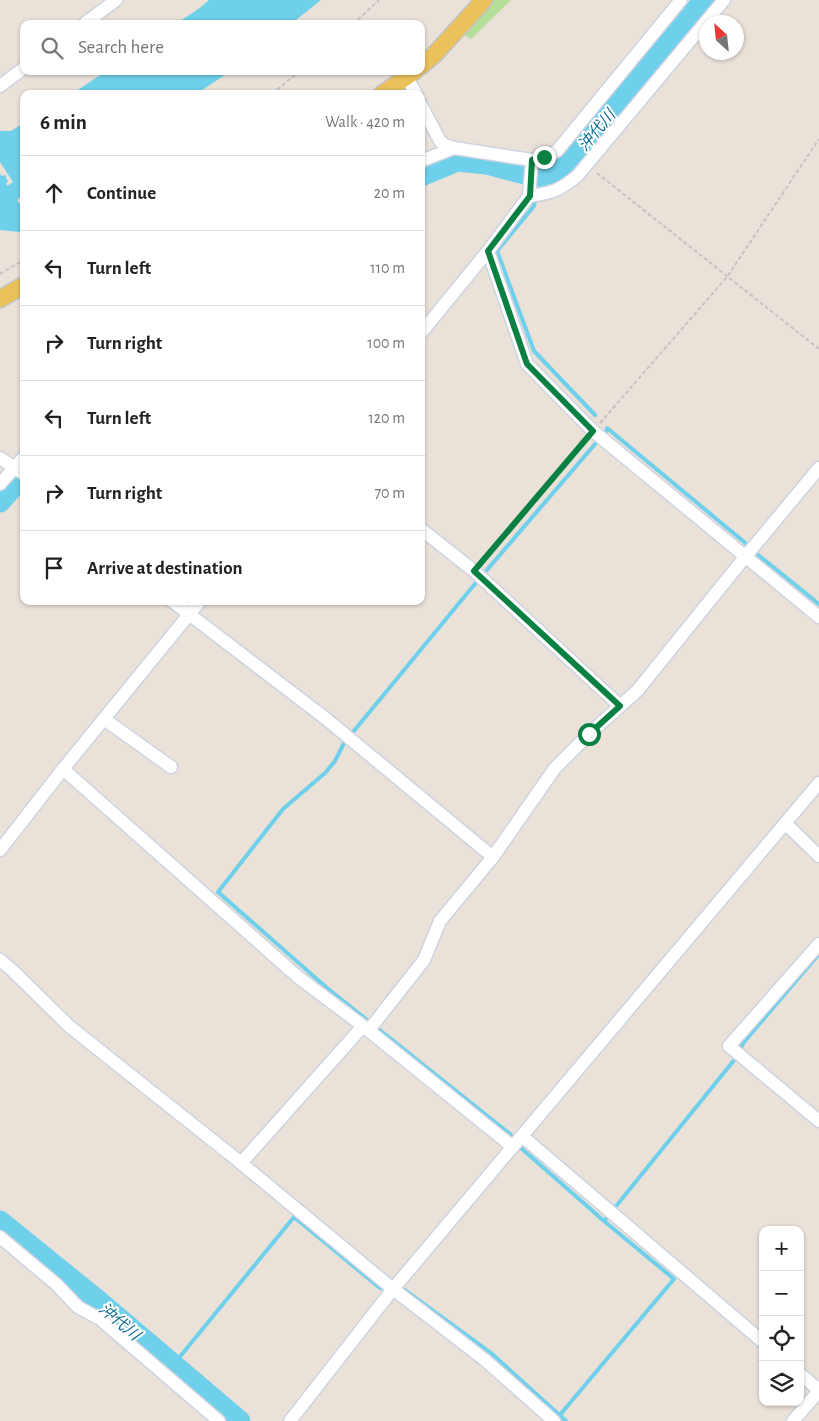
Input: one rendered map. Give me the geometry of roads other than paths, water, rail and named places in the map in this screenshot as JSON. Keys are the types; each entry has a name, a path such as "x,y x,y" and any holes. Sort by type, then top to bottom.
{"main road":[{"path":"425,63 484,0"},
{"path":"388,90 410,75"},
{"path":"0,299 20,287"}],"street":[{"path":"89,20 116,0"},
{"path":"425,113 440,141 445,146 532,160 544,157 557,151 681,0"},
{"path":"530,196 549,193 566,186 588,165 724,0"},
{"path":"0,86 20,71"},
{"path":"411,75 415,90"},
{"path":"425,159 454,148"},
{"path":"425,328 530,196 532,160"},
{"path":"488,251 527,364 593,431 819,617"},
{"path":"0,458 20,466"},
{"path":"0,484 20,467"},
{"path":"241,1163 366,1028 424,960 440,921 493,857 555,768 638,691 819,468"},
{"path":"425,532 474,571 620,706"},
{"path":"177,605 325,718 493,857"},
{"path":"0,850 63,768 197,605"},
{"path":"104,718 171,766"},
{"path":"63,768 298,977 366,1028 513,1147"},
{"path":"290,1421 393,1289 819,783"},
{"path":"786,824 819,856"},
{"path":"819,944 729,1046 819,1122"},
{"path":"0,960 69,1026 241,1163 393,1289 484,1360 554,1421"},
{"path":"522,1136 759,1339"},
{"path":"0,1237 56,1284 78,1307 100,1319 219,1421"},
{"path":"793,1421 819,1390 804,1377"}],"water":[{"path":"209,0 321,0 296,20 182,20"},
{"path":"100,75 225,75 202,90 78,90"},
{"path":"20,125 20,197 17,200 20,204 20,232 0,230 0,174 2,176 5,175 8,182 6,183 7,186 13,182 0,162 0,131 11,131"}],"waterway":[{"name":"沖代川","path":"425,174 457,161 487,164 540,178 564,167 704,0"},
{"path":"540,178 534,206 497,251 534,351 595,415"},
{"path":"607,428 749,546"},
{"path":"559,1416 674,1279 521,1148 510,1134 327,988 218,892 283,809 325,773 335,761 344,743 474,585 608,429"},
{"name":"沖代川","path":"0,502 20,480"},
{"path":"757,554 819,604"},
{"path":"604,1221 735,1059 744,1042 819,954"},
{"path":"174,1364 294,1217 380,1288 386,1289"},
{"name":"沖代川","path":"0,1221 100,1302 240,1421"},
{"path":"401,1290 405,1290 491,1353 566,1421"}]}
